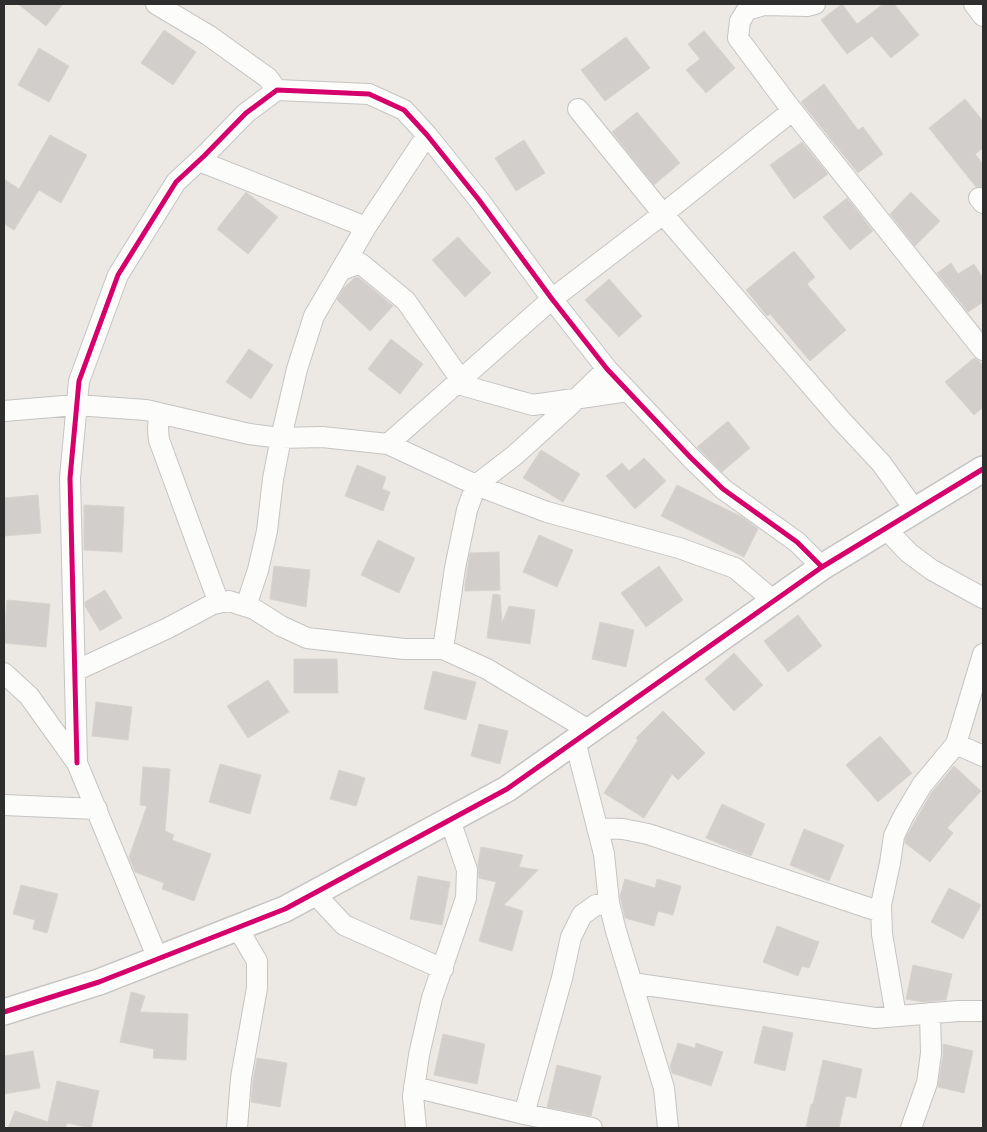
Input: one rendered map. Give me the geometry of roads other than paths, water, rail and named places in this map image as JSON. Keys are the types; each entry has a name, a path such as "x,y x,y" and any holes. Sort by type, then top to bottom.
{"street":[{"path":"156,4 208,35 268,78 277,90"},
{"path":"815,4 807,6 764,5 747,10 740,21 738,38 792,111 983,350"},
{"path":"974,4 983,16"},
{"path":"77,762 70,478 78,381 118,275 176,182 246,113 277,90 369,94 404,110 427,135 479,200 552,299 607,369 723,489 797,542 822,567"},
{"path":"578,109 663,214 840,419 881,463 915,510"},
{"path":"388,444 552,299 663,214 792,111"},
{"path":"246,606 258,570 263,546 280,438 297,369 314,316 366,227 427,135"},
{"path":"199,161 366,227"},
{"path":"342,270 360,263 406,301 465,386 533,405 628,391"},
{"path":"443,649 457,559 467,510 476,485 515,455 607,369"},
{"path":"4,411 76,405 146,410 249,434 280,438 322,437 388,444 476,485 547,512 678,548 735,568 774,601"},
{"path":"159,413 159,440 219,603"},
{"path":"4,1012 99,982 285,909 508,789 822,567 983,469"},
{"path":"885,528 908,553 932,570 983,598"},
{"path":"75,671 168,628 214,604 229,601 254,609 281,626 307,638 404,649 443,649 487,669 583,736 597,828 604,854 609,903 664,1088 668,1128"},
{"path":"896,1016 882,934 881,912 894,836 922,786 956,744 983,654"},
{"path":"4,673 30,696 77,762 158,958"},
{"path":"956,744 983,756"},
{"path":"4,805 97,810"},
{"path":"416,1128 413,1096 418,1055 432,998 466,898 467,870 450,820"},
{"path":"597,828 623,829 648,834 881,912"},
{"path":"314,893 344,926 443,969"},
{"path":"524,1114 562,978 571,937 582,915 596,905 609,903"},
{"path":"237,928 257,961 257,988 242,1078 237,1128"},
{"path":"632,983 874,1018 958,1011 983,1011"},
{"path":"911,1128 927,1083 931,1053 930,1013"},
{"path":"414,1087 524,1114 592,1128"}]}
